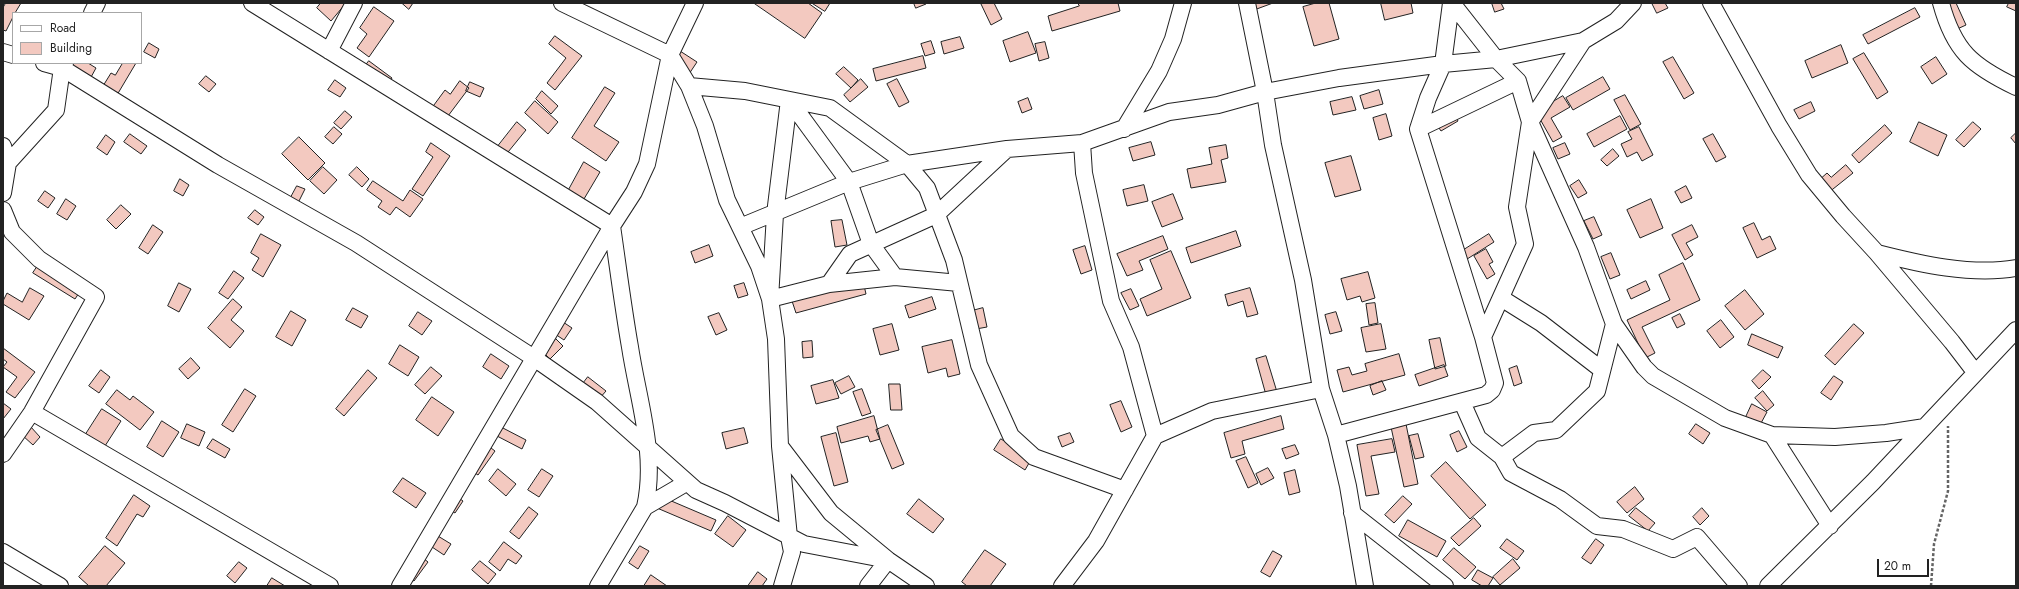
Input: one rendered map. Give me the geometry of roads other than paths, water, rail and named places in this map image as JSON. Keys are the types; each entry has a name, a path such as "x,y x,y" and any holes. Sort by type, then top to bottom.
{"street":[{"path":"92,12 97,3"},
{"path":"252,3 612,226 630,348 649,447 648,494 645,508 598,586"},
{"path":"329,51 354,3"},
{"path":"562,3 670,55 689,86 705,126 727,200 764,278 770,299 776,339 780,446 790,544 782,586"},
{"path":"400,586 612,226 634,192 647,164 670,55 695,3"},
{"path":"1124,129 1159,71 1173,39 1183,3"},
{"path":"1247,3 1265,92 1273,145 1303,280 1321,389 1336,435 1365,586"},
{"path":"1451,3 1496,59 1518,81 1530,122 1586,247 1614,324 1644,367 1653,376 1725,418 1772,435 1835,438 1886,433 1924,427"},
{"path":"1336,435 1486,395 1492,390 1495,383 1483,337 1418,129 1428,98 1443,64 1451,3"},
{"path":"740,227 775,214 849,182 907,164 1007,149 1082,142 1124,129 1169,112 1218,105 1265,92 1339,78 1443,64 1496,59 1583,41 1616,21 1633,3"},
{"path":"1711,3 1778,126 1809,175 1952,342 1975,372"},
{"path":"1941,3 1953,36 1968,58 1994,76 2016,87"},
{"path":"1483,337 1525,244 1517,207 1530,122 1583,41"},
{"path":"54,64 64,65 218,165 356,243 534,358 597,402 649,447 686,483 696,490 725,503 790,544 804,544 888,560"},
{"path":"8,163 56,110 64,65"},
{"path":"1418,129 1518,81"},
{"path":"689,86 745,91 830,108 907,164 927,188 954,260 979,366 1011,436 1034,457 1124,490"},
{"path":"789,100 849,182 871,244 895,277"},
{"path":"770,299 775,214 789,100"},
{"path":"1082,142 1084,173 1111,301 1131,347 1154,436"},
{"path":"3,146 8,163 3,193"},
{"path":"829,284 850,254 936,215 1007,149"},
{"path":"3,210 8,231 39,259 96,297 32,412 3,454"},
{"path":"1877,253 1906,260 1977,271 2016,268"},
{"path":"770,299 829,284 895,277 959,282"},
{"path":"1501,298 1541,323 1602,370"},
{"path":"1502,457 1534,433 1556,430 1597,391 1614,324"},
{"path":"1768,586 1830,526 2016,330"},
{"path":"1062,586 1096,541 1154,436 1212,411 1321,389"},
{"path":"1462,402 1478,438 1502,457 1511,473 1560,499 1596,526 1623,529 1673,549 1697,537 1739,586"},
{"path":"32,412 330,586"},
{"path":"1772,435 1830,526"},
{"path":"780,446 831,513 888,560 926,586"},
{"path":"645,508 686,483"},
{"path":"1352,513 1445,586"},
{"path":"770,586 790,544"},
{"path":"3,552 60,586"},
{"path":"868,586 888,560"}]}
